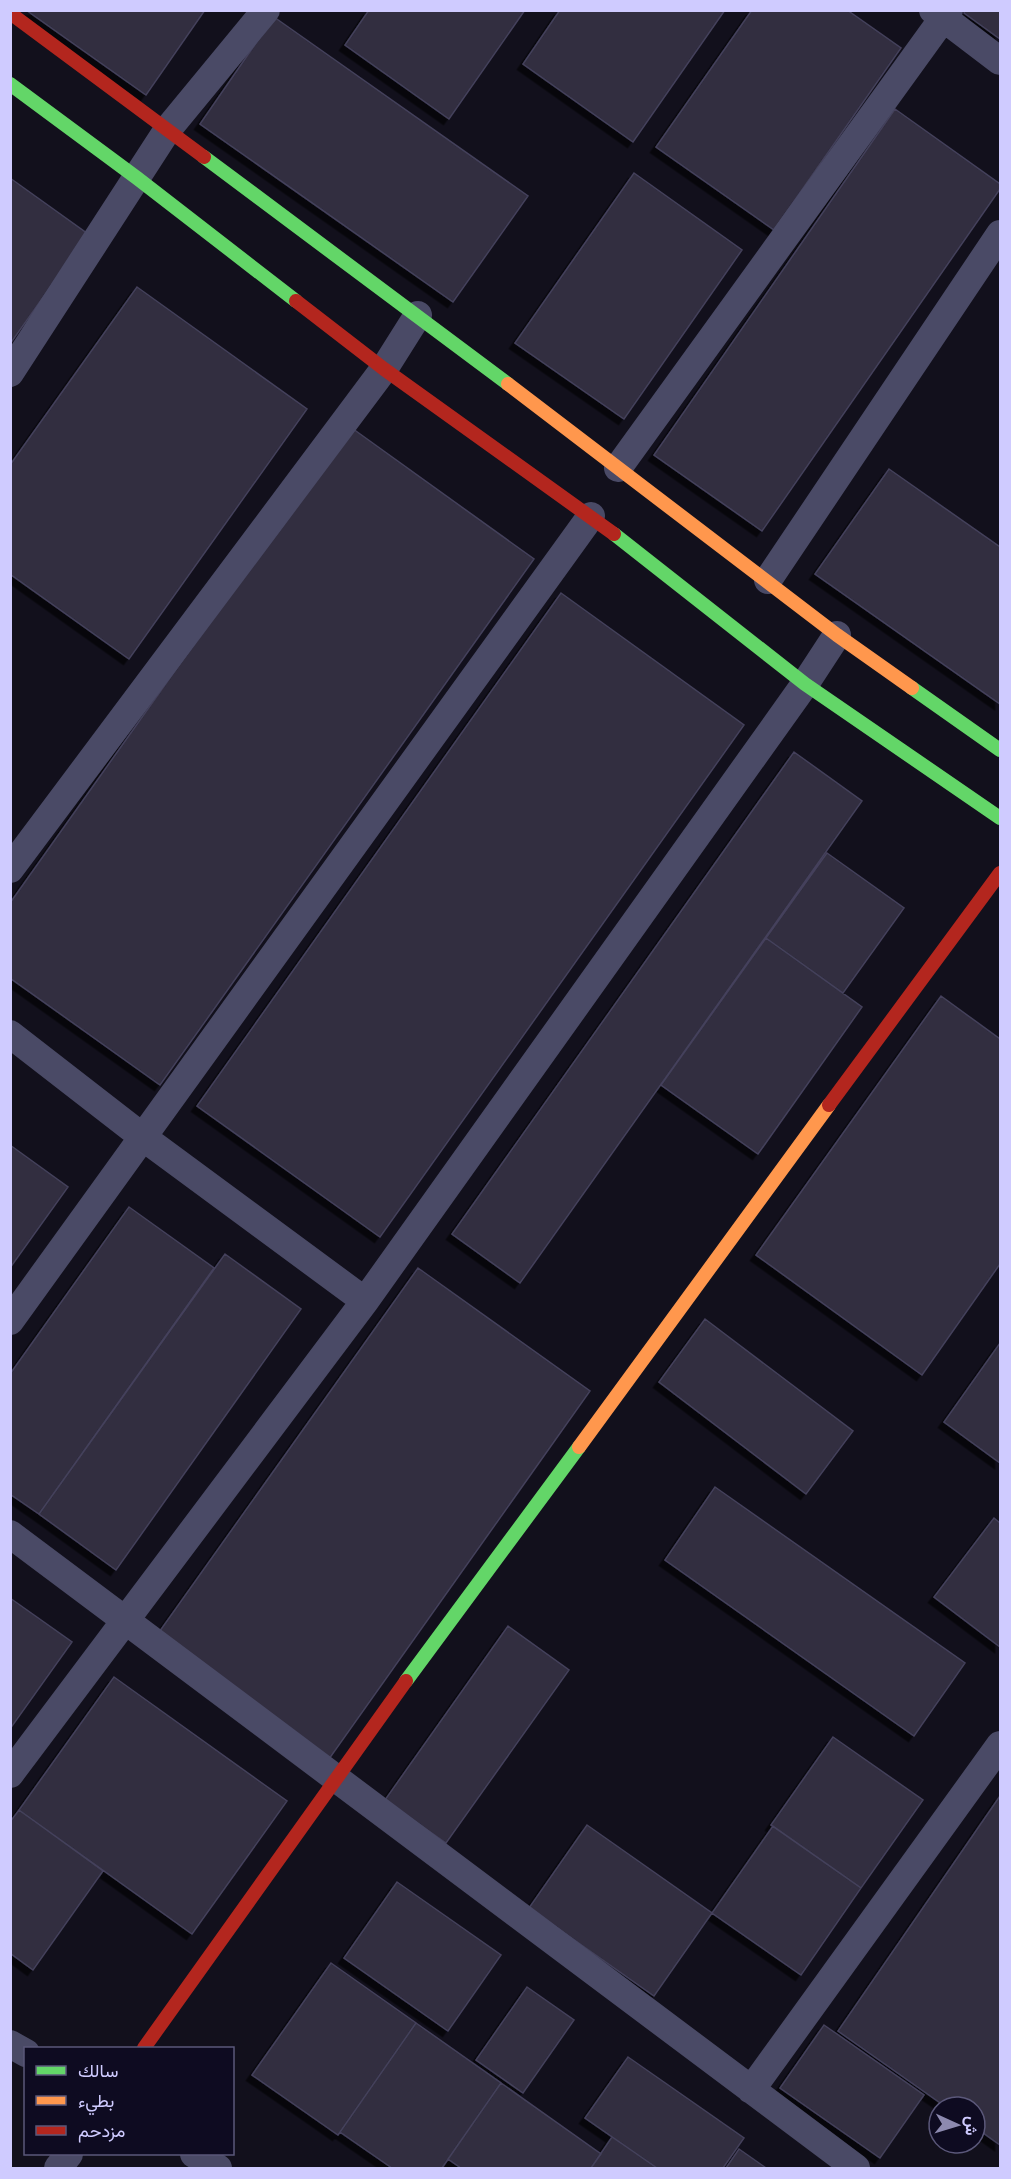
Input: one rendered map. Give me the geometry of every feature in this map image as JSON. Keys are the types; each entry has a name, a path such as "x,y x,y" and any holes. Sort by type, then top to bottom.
{"main road":[{"path":"10,13 418,315 768,580 837,635 1000,750"},
{"path":"10,84 137,178 384,369 591,516 805,684 1000,818"},
{"path":"145,2047 336,1777 1000,873"}],"street":[{"path":"10,373 168,129 266,10"},
{"path":"618,468 942,13 1000,61"},
{"path":"768,580 1000,234"},
{"path":"10,869 384,369 418,315"},
{"path":"10,1321 591,516"},
{"path":"10,1774 364,1301 805,684 837,635"},
{"path":"10,1034 144,1138 364,1301"},
{"path":"10,1534 856,2169"},
{"path":"751,2090 1000,1745"},
{"path":"10,2044 24,2052"},
{"path":"58,2169 68,2155"},
{"path":"196,2155 218,2169"}],"building":[{"path":"26,10 205,10 146,95"},
{"path":"369,10 525,10 449,119 345,45"},
{"path":"560,10 725,10 633,142 523,64"},
{"path":"752,10 847,10 901,48 774,230 656,147"},
{"path":"965,10 1000,10 1000,39 964,13"},
{"path":"274,17 528,196 453,302 200,124"},
{"path":"895,109 1000,184 1000,189 762,531 654,455"},
{"path":"634,173 742,250 624,419 515,343"},
{"path":"10,178 88,234 10,344"},
{"path":"137,287 307,409 129,659 10,574 10,465"},
{"path":"349,426 534,559 160,1085 10,978 10,903"},
{"path":"889,469 1000,547 1000,704 815,574"},
{"path":"561,593 744,725 380,1237 197,1106"},
{"path":"794,752 862,801 520,1283 452,1234"},
{"path":"827,853 904,908 843,993 766,938"},
{"path":"766,938 862,1007 758,1154 661,1085"},
{"path":"941,996 1000,1039 1000,1264 922,1375 756,1255"},
{"path":"10,1145 68,1187 10,1268"},
{"path":"129,1207 214,1268 39,1514 10,1494 10,1374"},
{"path":"225,1254 301,1309 116,1570 39,1514"},
{"path":"418,1268 590,1391 329,1759 157,1635"},
{"path":"705,1319 853,1431 806,1494 659,1382"},
{"path":"1000,1343 1000,1463 944,1422"},
{"path":"715,1487 965,1663 914,1736 665,1560"},
{"path":"994,1518 1000,1523 1000,1647 934,1597"},
{"path":"10,1598 72,1642 10,1729"},
{"path":"508,1626 569,1670 446,1843 385,1800"},
{"path":"114,1677 287,1801 192,1934 19,1810"},
{"path":"833,1737 923,1800 861,1888 771,1825"},
{"path":"1000,1796 1000,2145 987,2136 987,2095 929,2095 838,2031"},
{"path":"19,1810 103,1871 33,1970 10,1953 10,1822"},
{"path":"587,1825 712,1913 654,1996 529,1908"},
{"path":"773,1826 861,1888 801,1975 712,1913"},
{"path":"397,1882 501,1955 448,2031 344,1958"},
{"path":"331,1963 416,2023 338,2135 252,2075"},
{"path":"527,1987 574,2020 523,2093 476,2060"},
{"path":"416,2023 501,2083 442,2168 392,2168 340,2132"},
{"path":"824,2025 924,2095 880,2158 780,2088"},
{"path":"628,2057 744,2138 723,2168 657,2168 585,2118"},
{"path":"501,2083 601,2154 591,2168 461,2168 448,2159"},
{"path":"612,2137 657,2168 591,2168"},
{"path":"739,2149 766,2168 726,2168"}],"traffic: fast":[{"path":"10,84 137,178 296,301"},
{"path":"204,157 508,384"},
{"path":"614,534 805,684 1000,818"},
{"path":"912,688 1000,750"},
{"path":"406,1681 579,1447"}],"traffic: slow":[{"path":"508,384 837,635 912,688"},
{"path":"579,1447 829,1105"}],"traffic: jam":[{"path":"10,13 204,157"},
{"path":"296,301 384,369 614,534"},
{"path":"829,1105 1000,873"},
{"path":"145,2047 406,1681"}]}
